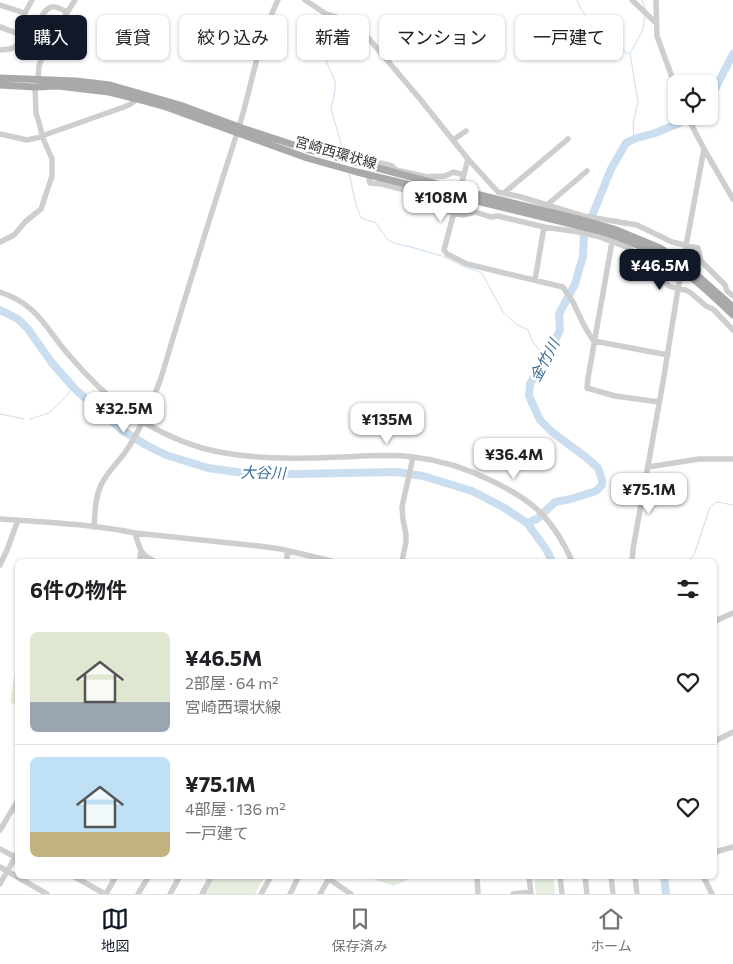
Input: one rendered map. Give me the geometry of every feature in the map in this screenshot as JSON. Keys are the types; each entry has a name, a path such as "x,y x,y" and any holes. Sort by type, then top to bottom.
{"main road":[{"name":"宮崎西環状線","path":"0,78 109,92 376,168 458,196"},
{"name":"宮崎西環状線","path":"0,85 76,81 110,85 180,105 307,158 345,169 600,228 614,228 660,248 733,307"},
{"name":"宮崎西環状線","path":"682,266 733,315"}],"street":[{"path":"0,5 25,13 32,0"},
{"path":"0,242 14,235 40,209 52,176 52,159 42,136 36,113 36,83 43,55 75,0"},
{"path":"94,527 95,507 102,483 124,454 153,401 238,130 256,62 272,12 278,0"},
{"path":"305,0 326,14 350,21 360,27 468,159 498,192 547,205 581,223 600,228 637,225 672,242 698,248 701,262 725,284 727,291 733,296"},
{"path":"632,0 656,23"},
{"path":"656,0 657,36 671,75"},
{"path":"43,15 52,6 67,12"},
{"path":"0,27 15,32"},
{"path":"0,50 11,50 15,47"},
{"path":"0,134 27,140 124,108 136,99"},
{"path":"692,125 733,199"},
{"path":"454,140 466,131"},
{"path":"504,193 568,139"},
{"path":"632,559 704,149"},
{"path":"468,159 444,250 447,254 467,264 563,287 574,303 584,326 594,341 668,355"},
{"path":"376,168 381,163 392,166 396,170 428,177 447,176 453,172 464,175"},
{"path":"547,205 587,171"},
{"path":"370,176 370,183 382,184 424,195 448,211 463,215 474,212 544,227 581,223"},
{"path":"535,280 544,227"},
{"path":"600,228 612,242 629,248 664,271 666,283 669,286 691,293 706,306 713,309 733,330"},
{"path":"612,242 587,388 615,396 659,402"},
{"path":"0,292 23,302 34,311 90,378 142,424 177,440 204,448 250,456 269,458 379,456 424,459 465,469 512,490 538,508 556,531 571,559"},
{"path":"402,559 406,534 402,507 412,458"},
{"path":"648,467 699,459 733,459"},
{"path":"0,519 116,529 135,534 259,546 323,559"},
{"path":"0,565 18,520"},
{"path":"135,534 141,550 150,559"},
{"path":"140,559 141,550"},
{"path":"286,551 287,559"},
{"path":"717,620 733,613"},
{"path":"717,741 733,732"},
{"path":"0,830 15,805"},
{"path":"717,851 733,847"},
{"path":"0,849 15,855"},
{"path":"0,884 15,857"},
{"path":"0,867 15,876"},
{"path":"21,879 47,894"},
{"path":"78,879 105,894 114,879"},
{"path":"84,883 86,879"},
{"path":"138,894 147,879"},
{"path":"170,894 178,879"},
{"path":"202,894 210,879"},
{"path":"261,894 269,879"},
{"path":"290,894 298,879"},
{"path":"320,894 327,879"},
{"path":"331,879 351,894"},
{"path":"477,879 478,894"},
{"path":"513,894 531,893 529,879"},
{"path":"560,879 562,894"},
{"path":"585,879 587,894"},
{"path":"611,879 613,894"},
{"path":"635,879 637,894"},
{"path":"704,879 712,894"}],"green space":[{"path":"15,673 15,706 10,702"},
{"path":"214,879 263,879 255,894 204,894"},
{"path":"373,879 410,879 393,886"},
{"path":"534,879 554,879 555,894 536,894"}],"waterway":[{"path":"577,0 585,15 604,35 610,35 620,40 621,47 626,53 629,53"},
{"path":"642,0 646,11"},
{"path":"634,139 633,123 638,102 630,53 642,32 645,17"},
{"name":"金竹川","path":"718,83 733,54"},
{"path":"326,60 335,81 331,109 345,157"},
{"name":"金竹川","path":"527,523 537,519 555,502 596,491 602,485 598,468 552,432 540,420 529,396 530,384 560,330 559,314 575,284 583,256 584,231 611,169 626,143 675,125"},
{"path":"349,173 361,218 376,223 387,239 394,243 442,256 482,273 503,312 516,324 528,330 533,343 544,358"},
{"name":"大谷川","path":"0,310 18,319 28,329 52,363 87,400 122,430 166,455 208,468 244,473 396,472 423,476 472,491 503,507 527,523 551,559"},
{"path":"30,419 49,413 67,396 73,386"},
{"path":"0,414 24,419"},
{"path":"690,559 694,555 710,507 717,502 733,505"},
{"name":"大谷川","path":"664,879 666,894"}]}
